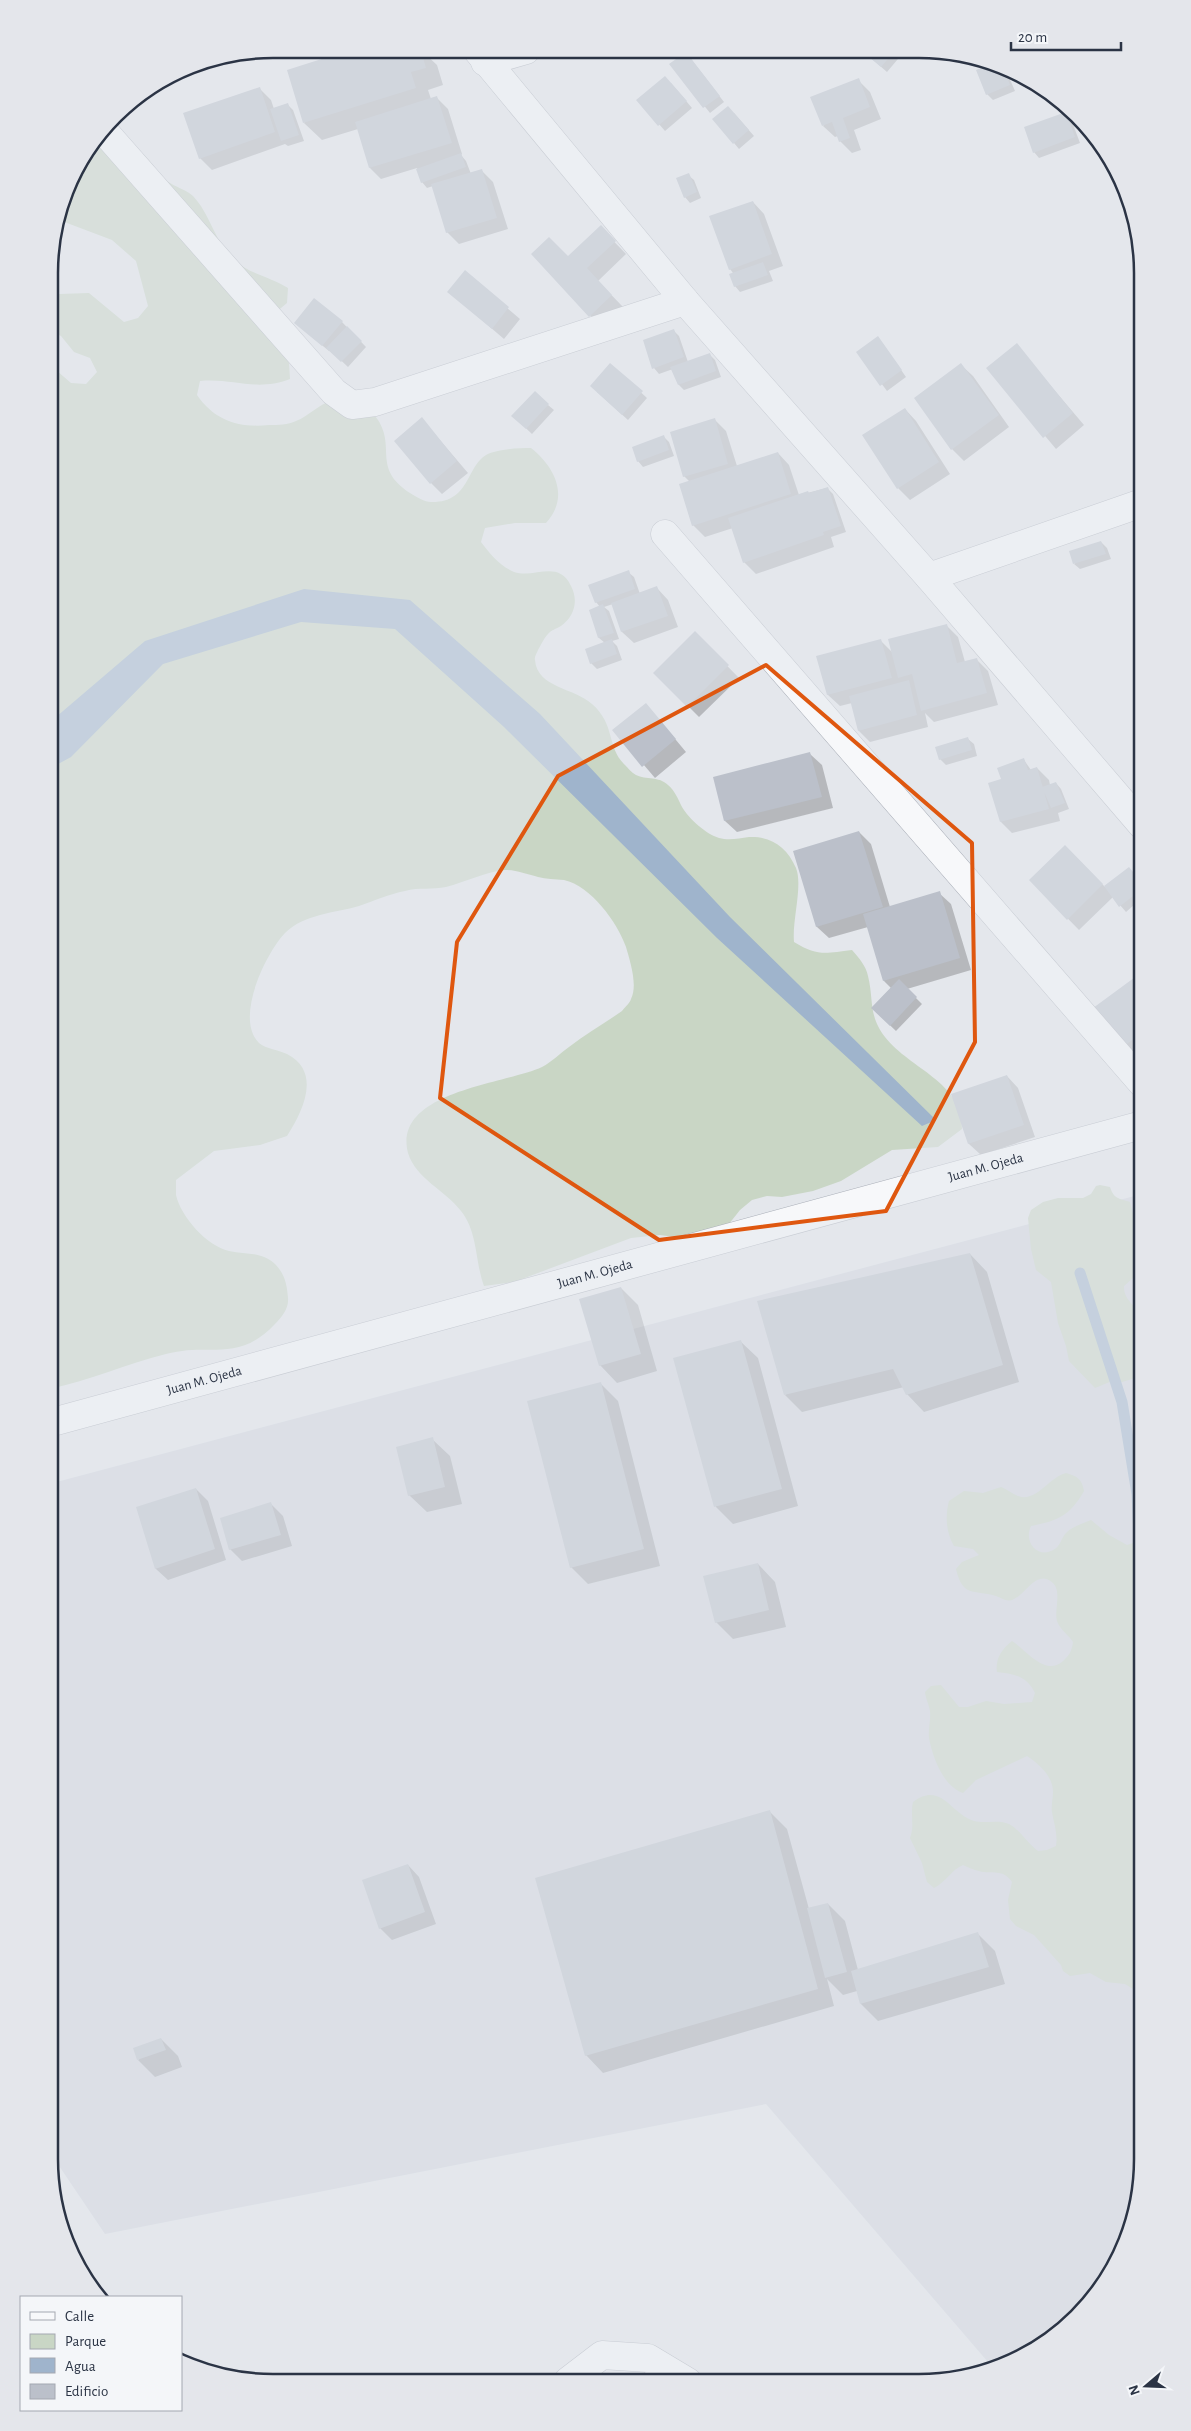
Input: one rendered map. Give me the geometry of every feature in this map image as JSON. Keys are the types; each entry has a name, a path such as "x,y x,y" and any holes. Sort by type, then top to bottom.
{"street":[{"path":"483,58 685,300 929,577 1134,816"},
{"path":"108,135 334,392 352,405 375,402 685,300"},
{"path":"929,577 1134,506"},
{"path":"665,534 1134,1074"},
{"name":"Juan M. Ojeda","path":"58,1421 1134,1127"},
{"path":"577,2374 602,2354 648,2358 675,2374"}],"highlighted area":[{"path":"766,665 972,843 975,1042 886,1211 659,1240 440,1098 457,942 558,776"}],"shaded area":[{"path":"1134,1196 1134,2158 1132,2186 1122,2227 1105,2266 1089,2289 1060,2320 1038,2337 1026,2345 988,2362 766,2104 105,2234 58,2164 58,1482"}],"green space":[{"path":"113,129 150,161 164,179 193,196 222,246 234,260 246,269 288,288 287,303 275,313 282,350 289,363 290,379 278,383 256,385 224,381 200,381 197,395 212,411 228,421 258,426 283,424 293,422 325,403 337,400 363,407 375,416 383,430 388,466 398,484 410,493 429,502 444,501 453,497 466,483 479,461 486,455 508,449 531,448 540,456 553,473 556,483 557,503 553,513 546,523 515,523 485,528 481,542 500,563 514,572 522,574 560,573 571,586 575,597 572,613 561,626 551,631 544,640 535,658 537,669 549,682 576,694 592,704 605,720 615,751 625,765 636,775 661,780 668,785 685,812 703,830 723,839 764,838 777,844 788,854 798,875 794,942 802,947 822,953 852,950 862,962 867,972 872,1007 880,1029 896,1048 933,1077 954,1099 960,1113 962,1129 938,1147 892,1150 841,1181 813,1191 782,1197 767,1196 752,1200 740,1210 721,1234 690,1239 660,1235 631,1238 514,1282 484,1286 467,1219 454,1204 417,1170 408,1153 408,1132 417,1116 434,1103 480,1085 542,1067 622,1011 630,1002 633,993 634,980 631,966 622,937 610,916 584,889 564,880 541,878 517,871 505,870 446,887 415,889 393,894 359,906 310,918 293,927 277,942 269,955 256,986 251,1002 250,1018 252,1032 259,1043 265,1047 287,1054 298,1062 304,1071 307,1081 306,1092 299,1115 287,1136 260,1145 214,1151 176,1180 176,1195 179,1204 189,1221 204,1237 221,1248 264,1257 275,1264 285,1280 287,1289 287,1305 282,1315 261,1336 248,1344 236,1348 182,1351 166,1354 58,1387 58,372 71,383 86,384 97,372 90,358 74,352 58,334 58,295 89,293 124,322 138,318 148,306 136,261 112,240 64,221 69,204 86,165"},
{"path":"1096,1186 1110,1187 1119,1199 1130,1202 1134,1218 1134,1277 1124,1286 1124,1292 1134,1306 1134,1378 1122,1382 1112,1381 1095,1388 1069,1361 1058,1323 1051,1282 1036,1270 1031,1249 1028,1218 1031,1210 1043,1202 1058,1198 1083,1198 1091,1194"},
{"path":"1066,1473 1073,1475 1082,1484 1084,1491 1068,1512 1062,1516 1031,1526 1029,1538 1034,1548 1038,1551 1049,1552 1058,1546 1069,1531 1091,1520 1109,1535 1127,1545 1134,1543 1134,1990 1125,1984 1106,1982 1090,1973 1070,1976 1063,1971 1061,1965 1034,1935 1016,1926 1010,1919 1008,1900 1012,1882 1005,1875 979,1871 963,1865 934,1888 927,1882 922,1863 910,1838 913,1802 923,1796 931,1795 939,1797 958,1812 974,1821 1009,1824 1038,1851 1056,1846 1051,1781 1040,1767 1027,1756 976,1780 963,1793 950,1784 936,1762 931,1746 929,1735 930,1711 925,1692 931,1686 941,1685 959,1707 968,1707 986,1701 1004,1704 1032,1702 1035,1693 1024,1679 1015,1675 997,1672 998,1659 1005,1647 1012,1641 1036,1660 1049,1666 1062,1662 1071,1651 1073,1642 1060,1627 1056,1617 1056,1587 1047,1579 1037,1580 1009,1601 996,1596 970,1591 962,1584 956,1569 962,1562 979,1555 973,1549 954,1546 949,1535 947,1518 949,1501 964,1491 983,1493 1001,1487 1016,1495 1031,1496"}],"water":[{"path":"304,589 410,600 540,714 730,917 936,1120 922,1126 717,938 504,727 395,629 301,622 163,664 71,757 58,764 58,715 145,641"}],"building":[{"path":"325,58 423,58 426,68 411,72 416,88 303,123 287,70"},
{"path":"678,58 691,58 720,96 703,108 669,64"},
{"path":"870,58 889,58 881,67"},
{"path":"982,67 1001,74 1007,77 1010,85 986,95 976,70"},
{"path":"665,76 687,101 658,126 636,100"},
{"path":"859,78 870,107 843,118 850,138 839,142 832,122 822,126 810,97"},
{"path":"260,87 275,132 199,159 183,113"},
{"path":"437,96 452,143 369,168 355,122"},
{"path":"288,103 299,135 281,141 270,109"},
{"path":"728,106 749,130 733,144 712,119"},
{"path":"1062,113 1069,120 1075,137 1033,153 1024,127"},
{"path":"461,153 466,167 421,183 416,169"},
{"path":"482,169 497,218 446,233 431,184"},
{"path":"689,173 697,192 684,198 676,178"},
{"path":"753,201 772,254 729,270 709,216"},
{"path":"601,225 616,241 587,268 612,295 589,317 531,254 549,237 568,256"},
{"path":"763,262 768,275 734,287 729,274"},
{"path":"465,270 509,307 492,329 447,292"},
{"path":"314,298 343,321 322,346 294,323"},
{"path":"347,326 362,341 341,362 326,348"},
{"path":"674,329 684,357 652,369 643,340"},
{"path":"878,336 902,370 880,386 856,352"},
{"path":"1017,343 1073,413 1043,438 986,368"},
{"path":"710,353 716,371 678,385 670,367"},
{"path":"610,363 643,391 622,415 590,386"},
{"path":"961,363 999,415 951,450 914,398"},
{"path":"535,391 549,404 526,429 511,416"},
{"path":"905,408 939,462 897,489 862,435"},
{"path":"422,417 457,461 430,484 394,441"},
{"path":"715,418 728,464 683,477 670,432"},
{"path":"664,435 669,450 637,462 632,447"},
{"path":"778,452 791,494 692,526 679,484"},
{"path":"828,487 841,526 823,532 824,535 743,563 728,518 808,491 809,493"},
{"path":"1101,541 1106,554 1073,564 1069,551"},
{"path":"629,570 635,589 595,603 588,585"},
{"path":"657,586 668,616 621,632 611,603"},
{"path":"603,604 614,633 598,638 589,610"},
{"path":"947,624 957,663 977,658 987,693 921,711 912,674 898,678 888,639"},
{"path":"695,631 729,665 687,707 653,673"},
{"path":"612,639 617,654 590,664 585,649"},
{"path":"881,639 892,678 827,695 816,656"},
{"path":"909,680 917,715 858,731 849,696"},
{"path":"646,703 676,739 642,767 612,730"},
{"path":"968,737 972,750 939,760 935,747"},
{"path":"810,752 822,797 724,821 713,777"},
{"path":"1024,758 1028,770 1037,767 1049,809 1000,822 988,783 1001,779 997,768"},
{"path":"1056,782 1065,803 1051,808 1042,787"},
{"path":"859,831 883,907 816,927 793,851"},
{"path":"1065,845 1103,884 1067,920 1029,880"},
{"path":"1129,867 1134,873 1134,895 1119,907 1104,886"},
{"path":"940,891 960,958 883,981 863,914"},
{"path":"1134,978 1134,1039 1117,1051 1089,1011"},
{"path":"899,979 917,997 890,1026 871,1008"},
{"path":"1007,1075 1024,1125 968,1144 951,1094"},
{"path":"970,1253 1003,1365 906,1395 893,1369 784,1395 757,1301"},
{"path":"621,1287 641,1354 599,1366 579,1299"},
{"path":"741,1340 782,1489 714,1507 673,1358"},
{"path":"601,1382 644,1549 570,1568 527,1401"},
{"path":"433,1437 445,1487 408,1496 396,1447"},
{"path":"196,1488 215,1549 155,1569 136,1507"},
{"path":"271,1502 281,1535 229,1550 220,1518"},
{"path":"758,1563 769,1610 715,1623 703,1576"},
{"path":"770,1810 818,1989 585,2056 535,1878"},
{"path":"408,1864 425,1912 379,1929 362,1880"},
{"path":"828,1903 847,1972 825,1978 807,1908"},
{"path":"978,1932 989,1967 860,2004 851,1971"},
{"path":"161,2038 166,2050 137,2060 133,2048"}],"waterway":[{"path":"1080,1273 1122,1402 1134,1476"}]}
